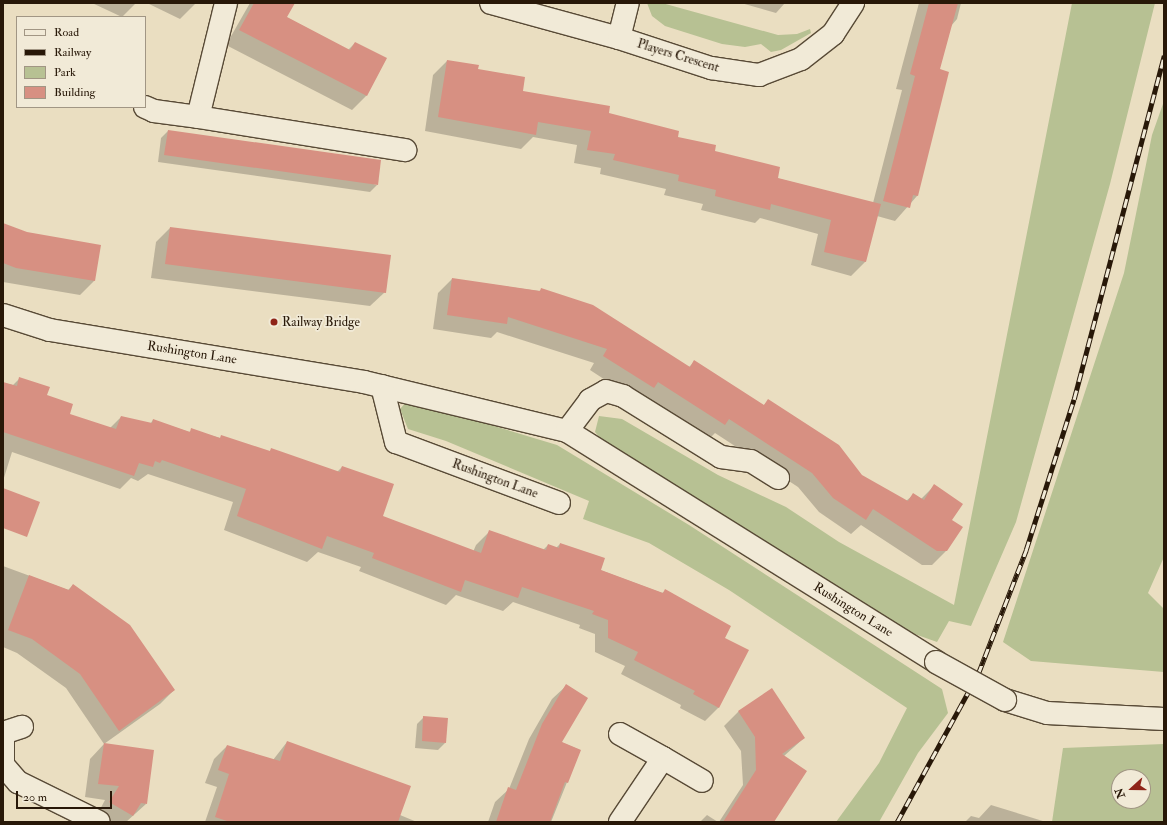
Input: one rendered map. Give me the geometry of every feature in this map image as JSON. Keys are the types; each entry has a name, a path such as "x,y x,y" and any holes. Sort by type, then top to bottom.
{"street":[{"path":"198,117 226,3"},
{"name":"Players Crescent","path":"491,3 619,38 711,68 759,75 801,59 833,34 853,3"},
{"name":"Players Crescent","path":"619,38 628,3"},
{"path":"146,108 154,111 405,150"},
{"name":"Rushington Lane","path":"3,315 50,330 382,386 567,431 936,662 1005,700 1047,713 1164,719"},
{"name":"Rushington Lane","path":"382,386 396,442 559,503"},
{"path":"567,431 590,400 606,391 623,396 721,457 751,461 778,478"},
{"path":"9,731 3,765 18,782 99,822"},
{"path":"620,734 702,781"},
{"path":"620,822 664,758"}],"green space":[{"path":"647,3 662,3 778,35 797,34 810,29 811,33 781,50 771,52 761,44 745,47 722,44 665,26 652,16"},
{"path":"1072,3 1155,3 1110,184 1016,522 971,626 949,621 937,642 909,632 608,447 595,432 599,416 622,419 718,475 786,507 839,542 954,605"},
{"path":"1164,101 1164,557 1148,593 1164,609 1164,672 1031,661 1003,642 1124,273 1152,135"},
{"path":"408,400 557,445 689,525 942,689 948,713 918,753 879,822 836,822 879,763 907,708 729,590 649,543 583,519 589,501 446,441 408,429 400,409"},
{"path":"1164,744 1164,822 1052,822 1063,748"}],"building":[{"path":"254,3 295,3 287,17 350,50 355,42 387,58 367,96 239,30"},
{"path":"929,3 958,3 940,69 949,72 918,196 913,195 910,208 883,201 915,76 910,74"},
{"path":"447,60 479,65 478,69 525,77 523,91 610,106 609,113 679,131 678,137 716,145 715,151 780,167 778,178 881,204 866,262 824,252 831,220 771,204 770,210 715,196 716,190 678,181 679,175 613,160 615,154 587,150 591,131 538,122 536,135 438,117"},
{"path":"168,130 381,160 378,185 164,155"},
{"path":"3,223 27,232 101,245 95,281 16,268 3,263"},
{"path":"170,227 391,255 386,293 165,264"},
{"path":"452,278 540,291 541,288 593,305 690,367 694,360 764,405 768,399 839,445 862,475 908,501 913,493 924,500 934,484 963,504 952,520 963,527 947,551 937,551 873,509 866,520 833,498 812,473 729,419 725,425 658,382 654,388 603,356 607,349 508,317 507,324 447,315"},
{"path":"19,377 50,387 47,395 73,404 70,414 116,429 121,416 152,423 153,419 190,432 191,428 220,438 221,435 270,451 271,448 340,472 342,466 394,484 383,516 481,553 489,530 546,550 548,544 559,548 560,543 605,558 601,570 663,593 665,589 731,626 725,638 749,650 719,708 693,694 695,691 634,660 638,652 608,638 608,620 592,614 594,611 522,587 518,598 465,580 461,592 372,558 374,553 327,536 322,549 237,516 246,489 162,460 160,463 155,461 153,467 139,463 134,476 3,432 3,382 17,386"},
{"path":"3,488 40,502 27,537 3,528"},
{"path":"29,575 69,590 73,584 130,625 175,690 119,731 80,674 32,639 8,630"},
{"path":"566,684 588,698 562,742 581,750 568,783 565,782 550,822 496,822 508,787 516,790 542,724"},
{"path":"772,688 805,738 782,754 807,771 774,822 723,822 756,770 755,737 738,711"},
{"path":"423,716 448,718 446,743 422,741"},
{"path":"287,741 411,786 398,822 230,822 215,817 229,774 218,770 227,745 280,761"},
{"path":"104,743 154,750 147,804 141,803 133,816 109,802 119,786 98,784"}],"railway":[{"path":"897,822 978,674 1026,550 1074,399 1164,56"}],"place":[{"name":"Railway Bridge","path":"274,322"}]}
